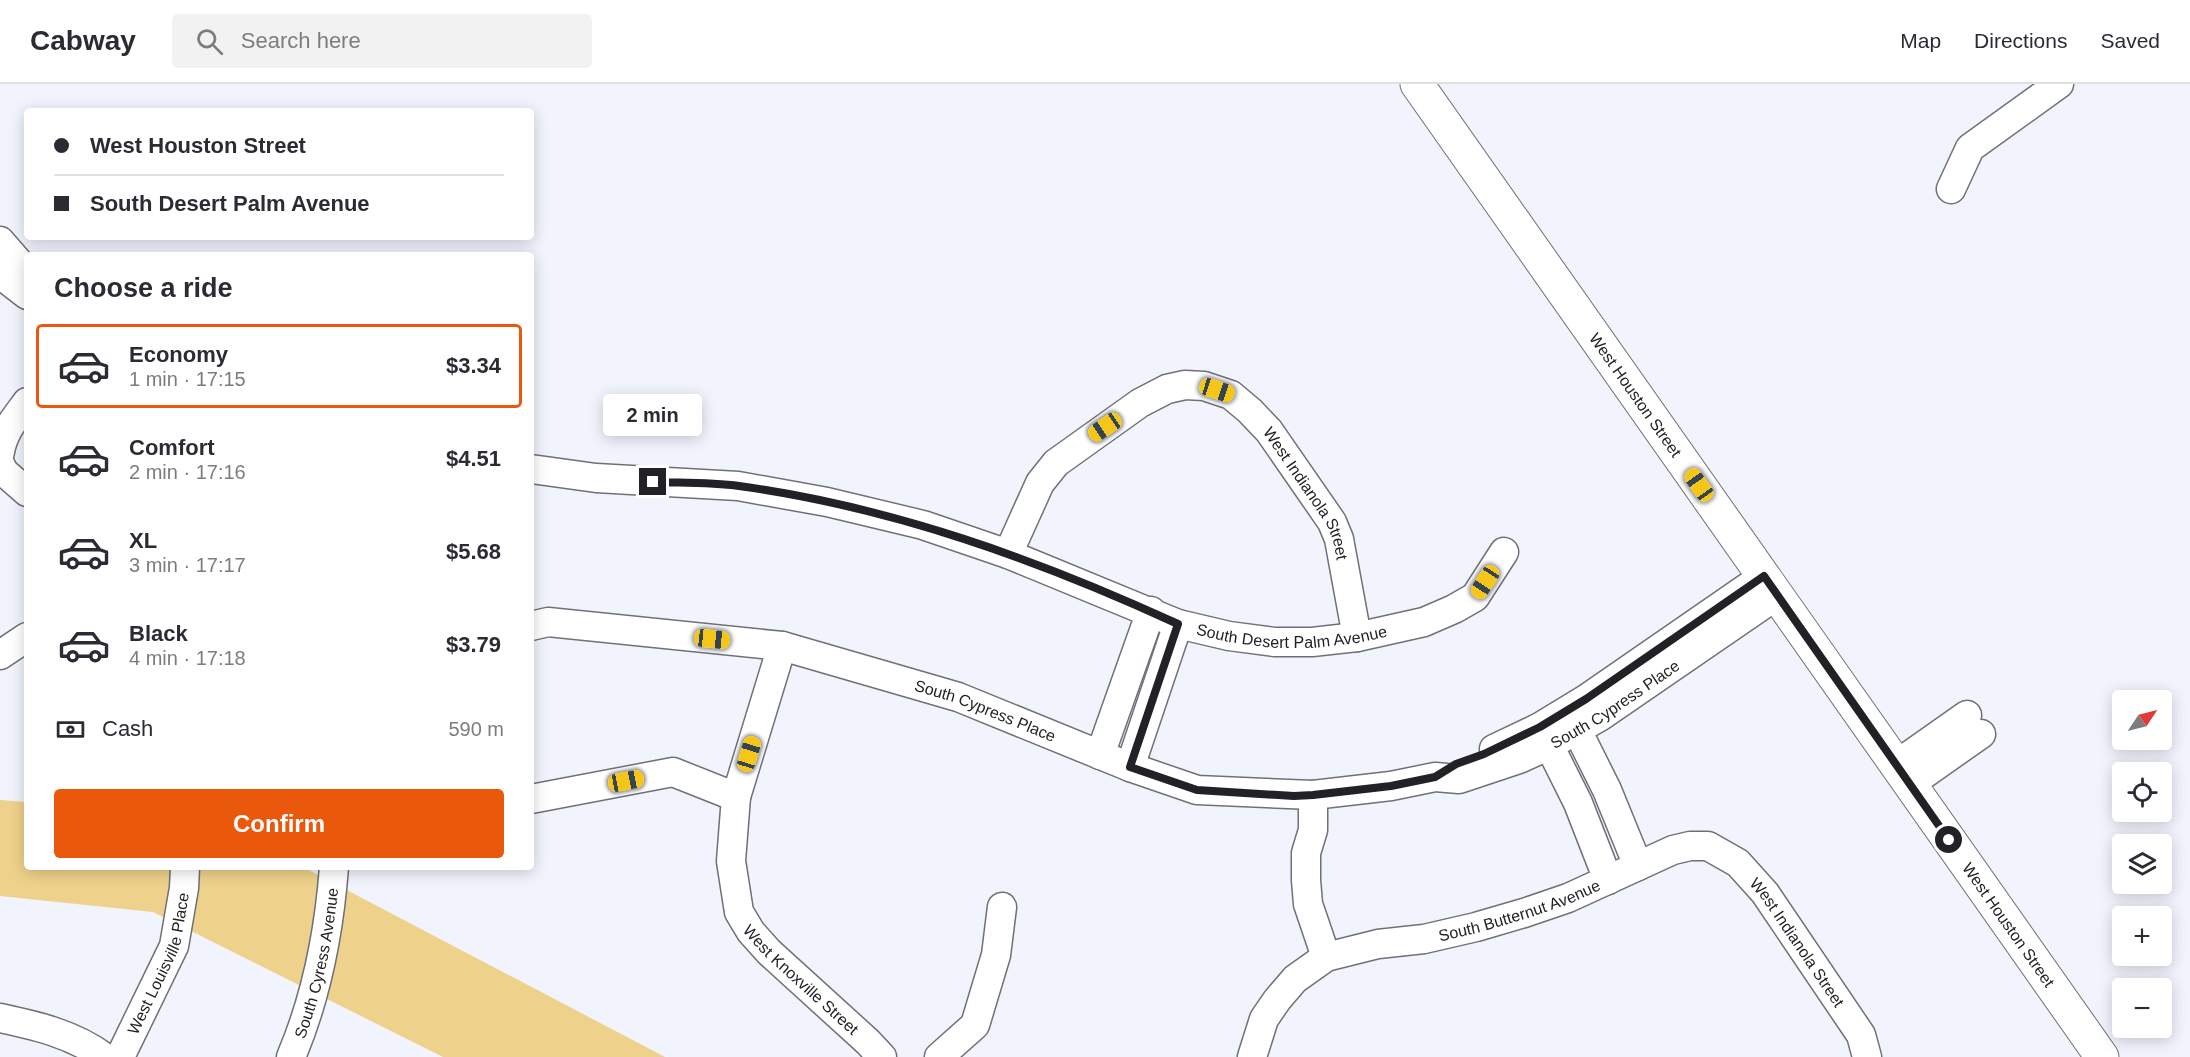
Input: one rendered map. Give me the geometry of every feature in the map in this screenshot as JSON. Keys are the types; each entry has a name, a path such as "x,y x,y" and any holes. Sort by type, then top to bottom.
{"main road":[{"name":"West Houston Street","path":"1417,84 2102,1057"}],"street":[{"path":"1951,189 1970,148 2059,84"},
{"path":"0,241 24,269"},
{"path":"0,274 24,293"},
{"name":"West Indianola Street","path":"1008,554 1040,483 1056,463 1087,438 1140,403 1167,389 1185,385 1204,386 1231,395 1269,431 1332,522 1339,540 1357,637"},
{"path":"0,452 1,442 9,426 24,406"},
{"path":"0,464 4,472 24,489"},
{"name":"South Desert Palm Avenue","path":"534,469 596,478 749,488 827,502 923,525 1008,554 1178,624 1229,636 1274,642 1312,642 1357,637 1424,622 1475,597 1504,552"},
{"name":"South Cypress Place","path":"534,625 548,622 782,646 958,697 1130,767 1197,790 1303,796 1391,786 1435,777 1456,764 1484,754 1545,736 1577,730 1601,716 1770,585"},
{"name":"South Cypress Place","path":"1545,736 1586,699 1770,585"},
{"path":"1100,755 1150,611"},
{"path":"1130,767 1178,624"},
{"path":"0,655 24,638"},
{"name":"West Knoxville Street","path":"782,646 736,797 731,861 739,912 750,932 769,952 882,1057"},
{"path":"1903,774 1974,725"},
{"path":"1577,730 1638,866"},
{"path":"1545,736 1569,786 1608,880"},
{"path":"534,798 673,772 736,797"},
{"path":"1569,786 1598,773"},
{"path":"1252,1057 1264,1019 1277,1000 1294,979 1326,957 1308,904 1306,852 1313,830 1303,796"},
{"name":"South Butternut Avenue","path":"1326,957 1378,944 1424,939 1476,927 1568,898 1672,850 1690,846 1708,846"},
{"name":"West Indianola Street","path":"1708,846 1738,863 1765,893 1861,1035 1867,1057"},
{"name":"West Louisville Place","path":"120,1057 174,946 185,870"},
{"name":"South Cyress Avenue","path":"291,1057 303,1029 319,974 330,915 334,870"},
{"path":"939,1057 975,1025 996,955 1002,907"},
{"path":"0,1018 50,1029 91,1047 104,1057"}],"shaded area":[{"path":"0,800 24,802 24,870 309,870 665,1057 443,1057 153,912 0,896"}],"route":[{"path":"653,482 738,486 827,502 923,525 1008,554 1178,624 1130,767 1197,790 1294,796 1313,795 1391,786 1435,777 1456,764 1484,754 1540,727 1586,699 1764,576 1949,840"}]}
